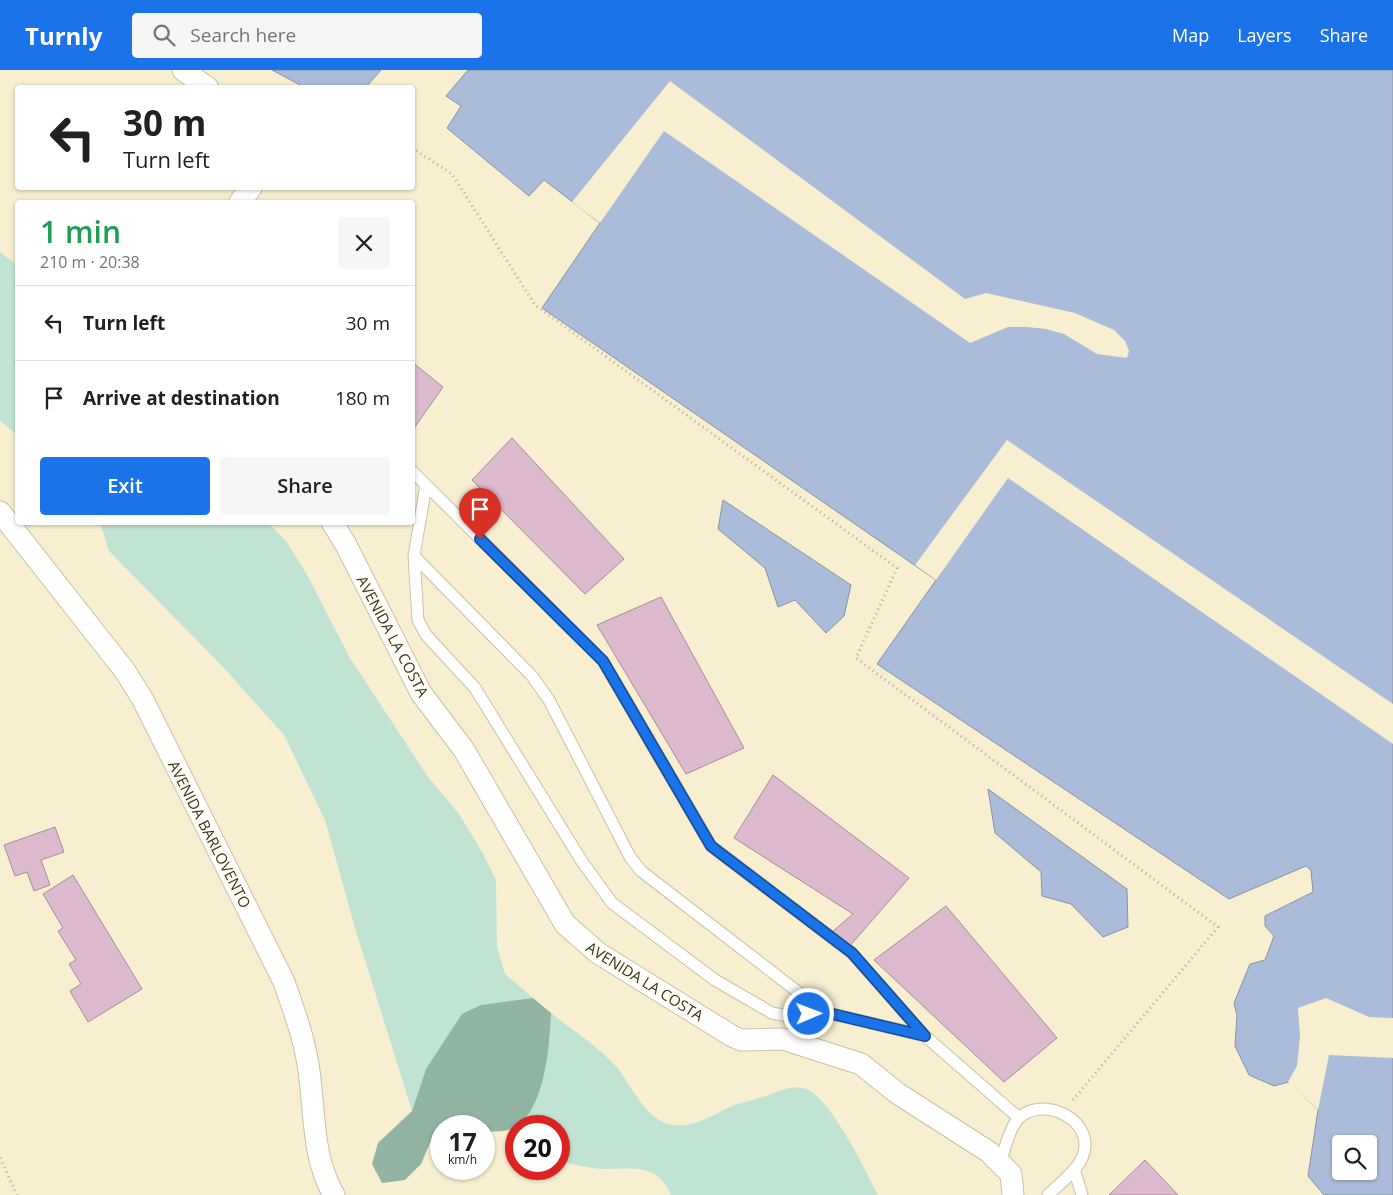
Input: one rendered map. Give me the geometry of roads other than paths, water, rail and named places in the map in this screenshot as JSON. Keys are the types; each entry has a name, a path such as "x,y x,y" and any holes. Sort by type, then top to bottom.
{"street":[{"path":"184,70 204,85"},
{"path":"242,200 249,190"},
{"name":"AVENIDA BARLOVENTO","path":"0,512 115,658 143,700 284,982 299,1025 309,1069 321,1165 334,1195"},
{"name":"AVENIDA LA COSTA","path":"334,525 421,693 464,750 565,924 576,935 598,954 732,1036 741,1040 783,1039 861,1064 897,1093 989,1152 1011,1174 1013,1195"}],"lane":[{"path":"415,475 603,661 711,846 852,953 925,1036 1019,1118"},
{"path":"426,485 414,556 418,620 426,634 475,688 581,860 612,903 715,980 772,1013 794,1017 824,1012 925,1036"},
{"path":"414,556 532,676 548,700 630,857 641,871 824,1012"},
{"path":"1000,1163 1011,1129 1019,1118 1040,1109 1062,1114 1079,1125 1084,1136 1082,1159 1048,1195"},
{"path":"1074,1169 1082,1195"}],"water":[{"path":"272,70 381,70 368,85 300,85"},
{"path":"468,70 1393,70 1393,1195 1324,1195 1308,1176 1318,1110 1289,1082 1274,1086 1249,1075 1235,1046 1237,1015 1234,1003 1250,964 1265,960 1274,936 1265,926 1265,916 1313,892 1311,870 1306,866 1229,899 877,664 936,580 542,308 600,223 544,180 529,196 447,128 461,106 446,96"},
{"path":"723,500 851,585 844,616 826,633 795,600 778,607 765,568 718,529"},
{"path":"988,789 1127,889 1128,927 1103,937 1071,904 1042,896 1041,872 995,833"}]}
